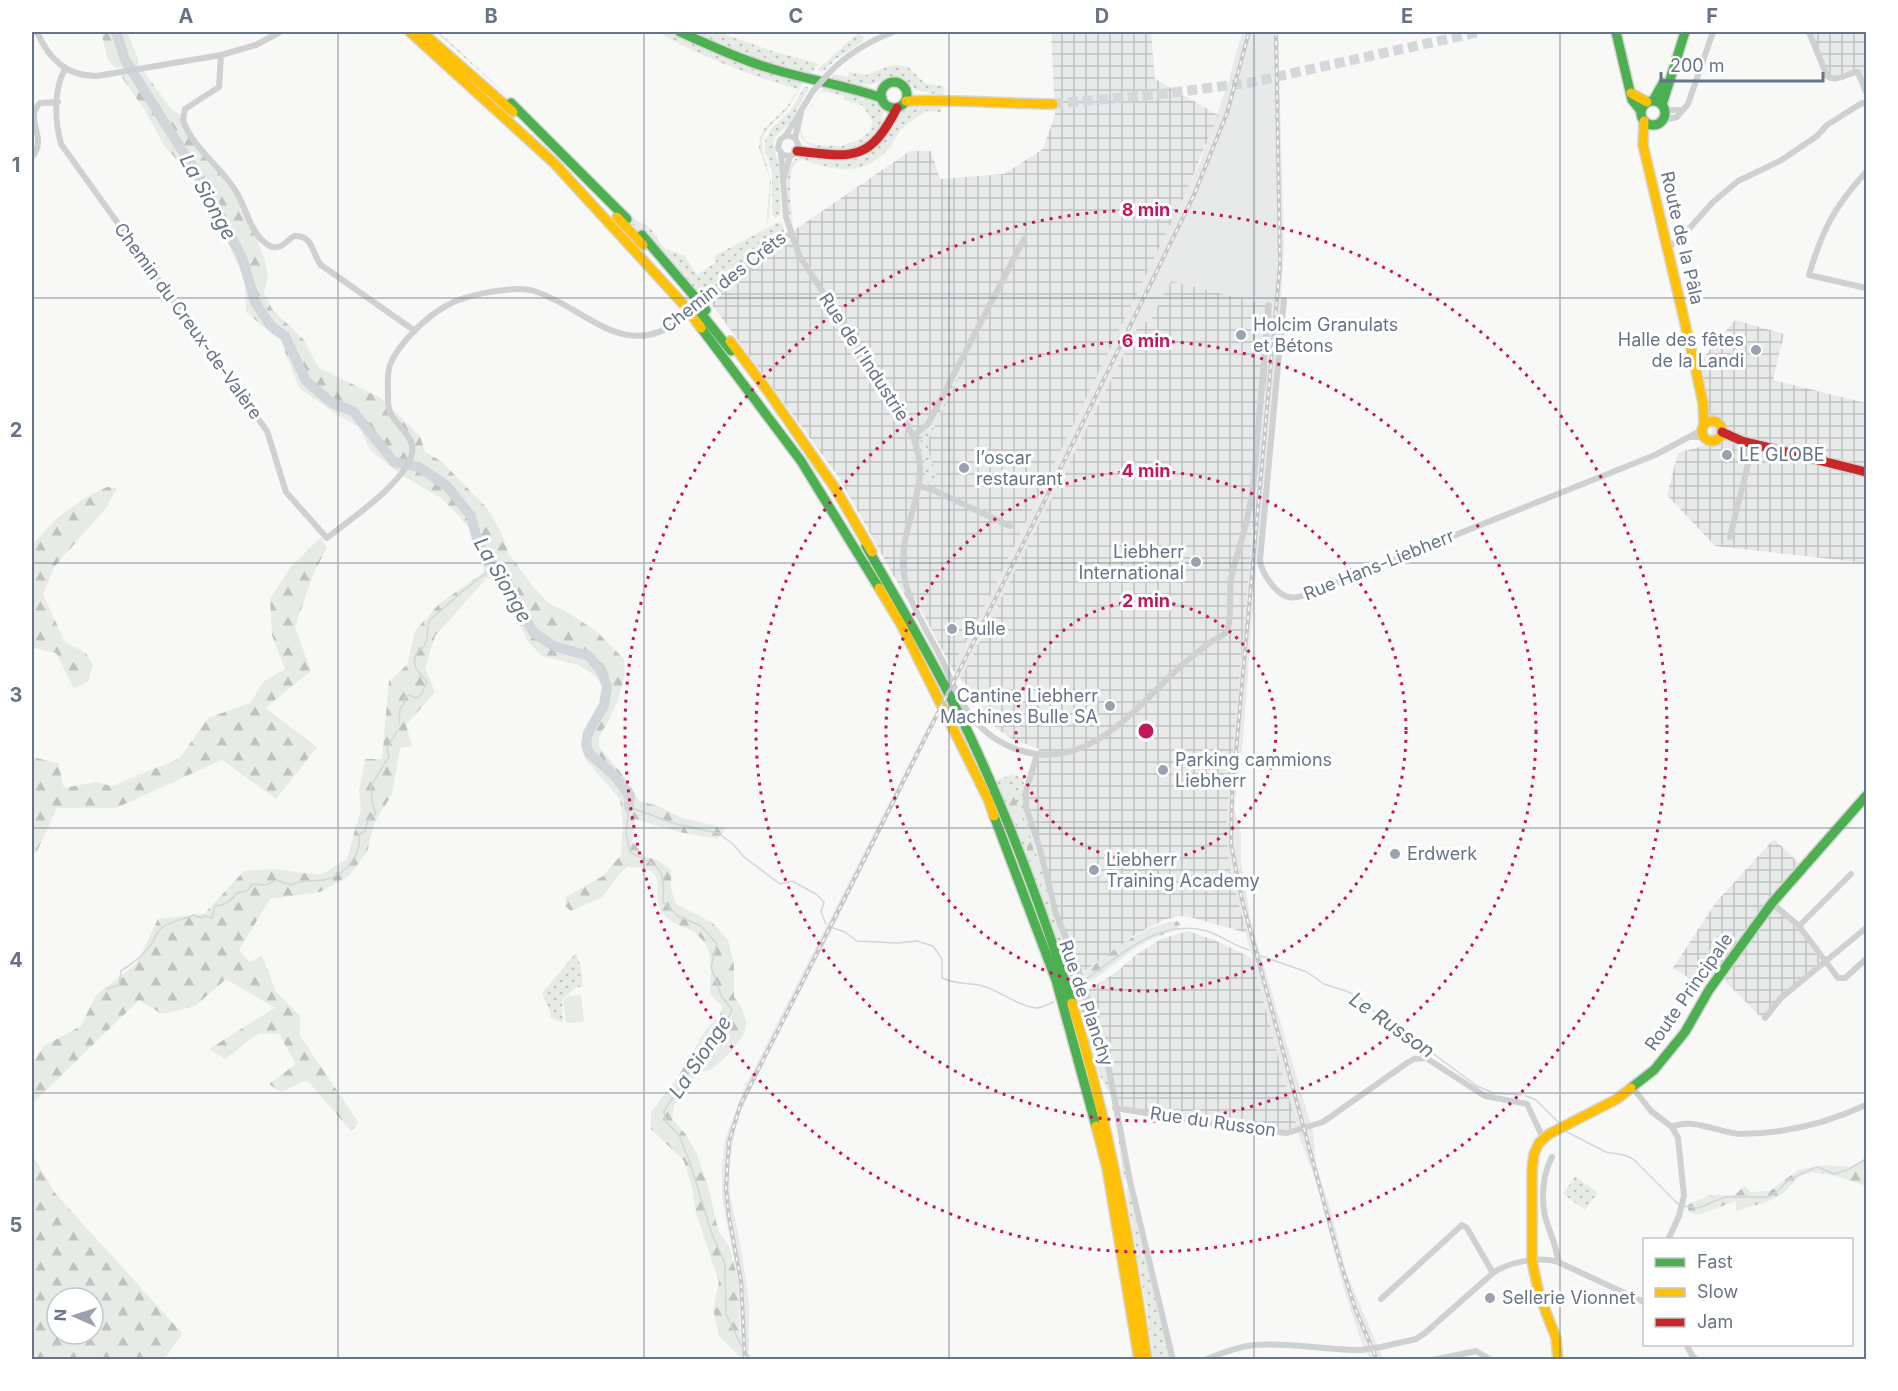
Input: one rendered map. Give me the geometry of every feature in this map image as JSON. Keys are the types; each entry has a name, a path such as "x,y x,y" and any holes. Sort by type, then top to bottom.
{"main road":[{"path":"410,32 475,87 560,167 634,245 697,318 756,395 817,482 865,558 909,635 949,712 985,792 1029,900 1057,982 1087,1085 1110,1180 1129,1285 1139,1359"},
{"path":"422,32 490,90 552,149 630,230 710,323 763,392 827,484 878,566 929,657 980,762 1026,870 1055,953 1089,1064 1111,1151 1128,1236 1147,1359"},
{"path":"433,32 462,55 554,144 633,225 708,311 767,390 835,488 871,549 878,566"},
{"path":"680,32 782,72 883,93 892,107"},
{"name":"Route de la Pâla","path":"1616,32 1631,93 1642,116 1642,139 1703,403 1705,428"},
{"path":"1680,32 1658,108 1653,125 1642,116 1658,108 1681,51 1685,32"},
{"path":"883,93 891,82 895,82 904,85 907,97"},
{"path":"1631,93 1658,108"},
{"path":"795,148 845,156 857,153 875,143 884,130 892,107 907,97 995,104 1053,104"},
{"name":"Route de la Pâla","path":"1645,151 1653,125"},
{"path":"1720,436 1720,424 1705,428 1711,441 1720,436 1866,472"},
{"name":"Route Principale","path":"1543,1138 1617,1099 1633,1088 1669,1054 1719,976 1772,903 1866,796"},
{"path":"1543,1138 1536,1148 1533,1160 1532,1261 1540,1297 1556,1338 1558,1359"}],"street":[{"path":"37,32 51,56 65,69 89,76 221,55 256,45 280,32"},
{"name":"Chemin des Crêts","path":"327,538 394,482 410,459 413,448 411,441 388,407 388,381 389,368 394,356 415,331 456,300 475,295 519,290 540,294 609,330 628,336 657,333 679,321 790,234 784,205 782,154 778,150 778,143 786,135 813,91 829,72 850,54 893,32"},
{"path":"1658,108 1683,110 1692,94 1713,32"},
{"path":"1809,32 1827,76 1836,79 1858,72 1866,92"},
{"path":"221,55 219,87 185,109 183,116 187,129 198,146 235,190 251,224 266,243 277,247 294,236 305,238 311,244 315,257 321,265 415,331"},
{"name":"Chemin du Creux-de-Valère","path":"65,69 58,83 58,132 62,144 267,431 286,492 327,538"},
{"path":"32,158 38,150 35,108 40,103 58,102"},
{"path":"1667,247 1678,242 1713,202 1738,181 1780,161 1817,136 1827,125 1862,103 1866,105"},
{"name":"Chemin des Crêts","path":"783,183 795,148 802,110"},
{"path":"782,154 795,148 786,135"},
{"path":"1866,172 1846,194 1830,217 1809,275 1866,288"},
{"name":"Rue de l'Industrie","path":"790,234 804,264 913,436 920,457 920,486 904,553 904,576 912,600 959,695 974,720 1002,742 1037,754"},
{"path":"913,436 928,424 1024,239"},
{"name":"Rue Hans-Liebherr","path":"1284,300 1260,563 1264,572 1286,597 1301,596 1655,455 1705,428"},
{"path":"1037,754 1070,752 1100,740 1182,665 1227,631 1231,578 1246,527 1252,494 1269,305"},
{"path":"1730,537 1753,444"},
{"path":"920,486 1010,526"},
{"name":"Rue de Planchy","path":"1037,754 1026,791 1026,807 1056,914 1076,963 1106,1054 1139,1220 1173,1359"},
{"path":"1799,926 1851,874"},
{"path":"1772,903 1799,926 1841,979 1866,959"},
{"path":"1765,1017 1781,998 1866,928"},
{"name":"Rue du Russon","path":"1116,1108 1246,1129 1287,1133 1323,1122 1407,1063 1426,1058 1485,1096 1527,1104 1543,1138"},
{"path":"1633,1088 1651,1111 1672,1126 1678,1138 1684,1187 1683,1205 1668,1238"},
{"path":"1672,1126 1687,1123 1732,1133 1767,1133 1826,1121 1866,1105"},
{"path":"1552,1157 1545,1177 1544,1202 1545,1216 1554,1239 1558,1262"},
{"path":"1381,1299 1461,1225 1467,1228 1493,1273"},
{"path":"1205,1359 1231,1350 1263,1345 1361,1350 1416,1339 1493,1273 1510,1264 1532,1261 1558,1262 1643,1302"},
{"path":"1433,1359 1476,1351 1491,1359"}],"shaded area":[{"path":"1051,32 1151,32 1155,79 1218,115 1187,190 991,594 955,662 957,666 954,672 916,601 909,603 838,476 710,302 744,271 785,241 789,242 793,231 910,151 931,151 940,179 1004,174 1043,149 1055,115"},
{"path":"1242,32 1278,32 1284,244 1243,740 1234,808 1241,833 1241,862 1251,922 1313,1132 1316,1164 1332,1214 1346,1272 1383,1359 1370,1359 1361,1341 1345,1293 1316,1182 1299,1136 1230,873 1226,827 1273,307 1171,281 1149,324 1141,320 960,680 954,672 957,666 955,662 1201,160 1228,83"},
{"path":"1808,32 1866,32 1866,99 1855,74 1831,80"},
{"path":"1171,281 1273,307 1226,827 1230,873 1247,933 1190,917 1178,916 1164,920 1136,934 1079,975 1060,925 1026,807 1039,749 1010,738 994,726 965,683 960,680 1141,320 1149,323"},
{"path":"1735,320 1784,334 1773,380 1866,403 1866,563 1715,546 1667,495 1678,453 1706,445 1712,431 1699,363"},
{"path":"933,716 936,721 755,1079 737,1121 729,1164 730,1194 749,1302 749,1359 740,1359 738,1279 722,1198 725,1140 745,1086 743,1085 748,1081"},
{"path":"1774,839 1803,867 1772,903 1799,926 1822,962 1765,1018 1762,1018 1720,976 1709,990 1673,968 1716,902"},
{"path":"1188,931 1214,940 1252,958 1298,1131 1287,1133 1115,1108 1111,1076 1084,992 1114,974 1136,955 1161,939"}],"green space":[{"path":"101,32 127,32 139,61 137,66 115,68 108,60"},
{"path":"435,32 439,32 570,154 630,216 651,229 664,248 685,256 697,275 716,262 714,257 718,254 779,222 781,225 781,221 783,235 726,282 700,300 638,229 573,161 471,63"},
{"path":"657,32 671,32 692,42 804,81 787,110 769,127 762,139 771,181 769,218 766,225 770,179 759,148 760,137 764,129 787,107 798,89 726,65"},
{"path":"689,32 718,32 819,64 809,75 756,59"},
{"path":"859,34 864,37 862,42 836,59 823,72 817,70 852,38"},
{"path":"888,66 908,67 926,84 944,86 943,96 916,90 904,80 896,77 874,84 858,85 829,80 834,74 848,77 849,72 867,75"},
{"path":"142,69 172,110 183,116 184,124 231,184 264,257 268,275 264,293 272,309 304,340 319,368 381,398 420,436 425,452 441,461 487,508 501,532 509,554 548,603 596,631 624,659 625,676 617,702 599,736 599,747 627,780 639,801 658,806 682,818 726,828 718,839 679,832 635,819 632,841 644,856 659,861 671,870 671,889 676,904 713,923 728,940 734,965 734,997 741,1006 747,1023 743,1036 732,1051 712,1069 696,1074 674,1106 672,1119 687,1136 697,1154 709,1189 718,1230 729,1246 738,1279 741,1353 739,1356 719,1336 713,1309 719,1282 696,1213 692,1187 684,1161 651,1129 651,1112 677,1078 705,1031 720,1015 722,1006 710,994 711,965 708,949 697,935 665,916 658,904 655,876 651,871 642,868 627,867 618,875 603,897 571,911 565,906 566,897 603,876 621,855 623,824 620,799 585,759 581,745 592,720 605,699 602,685 594,675 579,665 542,656 528,642 508,594 499,583 487,578 435,636 425,668 435,692 406,725 412,746 400,748 392,794 374,824 367,852 349,876 320,892 270,899 239,950 250,962 262,955 276,992 300,1016 300,1036 359,1123 351,1131 307,1080 281,1092 269,1084 296,1064 279,1034 259,1033 225,1059 209,1049 275,1008 226,979 195,1006 162,1014 139,1000 32,1104 32,1064 44,1046 81,1026 96,995 137,963 158,919 204,914 244,871 274,869 321,875 347,859 361,809 359,791 365,759 382,759 389,681 407,665 415,631 439,604 484,572 483,560 470,530 458,515 441,498 401,475 370,450 359,427 299,388 281,341 246,312 245,280 211,207 191,175 165,147 144,109 119,73"},
{"path":"805,86 809,88 789,124 773,142 779,168 781,214 775,218 772,214 772,171 765,151 765,140 771,129 790,111"},
{"path":"824,86 873,99 879,105 883,120 870,140 855,149 843,151 813,146 806,142 801,138 800,128 805,141 817,145 841,146 863,138 870,130 873,121 862,105 844,100 844,96 822,91 806,114"},
{"path":"917,104 942,104 941,112 926,111 905,126 890,147 870,164 860,168 839,169 803,160 797,163 793,169 790,188 793,228 786,193 788,175 795,159 809,156 854,160 863,157 879,145 895,120 907,108"},
{"path":"964,366 928,440 929,453 938,479 932,486 925,480 924,458 920,443 960,367"},
{"path":"107,487 117,488 106,508 55,566 43,594 65,642 86,653 93,665 88,681 74,689 56,653 32,649 32,545 58,517 87,497"},
{"path":"321,537 327,548 315,570 295,627 311,671 265,708 317,747 276,799 222,760 116,808 57,808 36,853 32,852 32,757 58,763 64,788 95,782 112,786 180,758 208,718 250,703 264,681 285,669 272,635 270,599 290,568"},
{"path":"1013,774 1023,779 1024,808 1050,904 1103,1052 1111,1096 1100,1076 1063,948 1059,946 1037,883 995,781"},
{"path":"1004,781 1009,783 1032,845 1044,886 1042,887 1001,785"},
{"path":"1177,921 1180,924 1177,929 1139,946 1088,982 1083,973 1116,948 1151,928"},
{"path":"576,953 581,967 583,986 575,988 562,1000 563,1023 550,1017 551,1014 542,993"},
{"path":"581,995 584,1022 566,1023 563,1000 568,996"},
{"path":"1117,1126 1129,1189 1170,1359 1153,1359 1126,1191 1128,1187 1126,1179 1123,1178"},
{"path":"32,1154 55,1193 182,1333 165,1359 32,1359"},
{"path":"1866,1157 1865,1186 1821,1173 1805,1174 1780,1195 1762,1203 1736,1211 1736,1201 1698,1215 1689,1212 1687,1205 1710,1195 1735,1195 1744,1186 1751,1192 1770,1191 1798,1170 1824,1165 1853,1167"},
{"path":"1575,1176 1598,1193 1585,1210 1563,1194"}],"waterway":[{"name":"La Sionge","path":"116,32 125,60 208,191 243,260 255,302 271,326 285,336 306,381 332,403 353,411 394,462 419,467 447,486 471,516 478,543 506,579 534,633 554,646 589,656 602,672 607,687 604,705 588,733 586,745 589,753 615,776 630,796 629,807"},
{"path":"399,723 400,708 404,704 404,698 409,695 416,698 421,695 427,682 416,668 414,660 426,641 430,620 495,566"},
{"path":"107,989 119,985 121,971 144,954 159,931 174,921 194,915 201,918 204,916 212,918 215,906 228,902 237,893 247,891 253,884 265,885 277,880 291,885 304,881 324,880 330,879 345,869 356,854 360,834 365,831 368,820 376,814 372,802 371,785 389,757 387,749 397,731"},
{"name":"La Sionge","path":"752,1360 743,1349 726,1314 725,1264 712,1234 679,1135 666,1122 664,1111 693,1067 724,1027 732,1010 721,995 711,967 717,944 701,926 678,916 663,902 662,874 654,865 630,852 626,833 629,807 676,824 718,833 733,844 744,857 780,884 792,881 816,894 824,902 821,912 826,924"},
{"name":"Le Russon","path":"833,928 845,932 857,941 897,943 917,941 933,946 942,959 942,978 952,982 983,986 1029,1007 1038,1008 1054,1002"},
{"name":"Le Russon","path":"1085,980 1142,941 1173,930 1189,928 1207,931 1249,950"},
{"name":"Le Russon","path":"1261,956 1307,972 1324,984 1359,997 1377,1014 1477,1086 1493,1093 1521,1095"},
{"name":"Le Russon","path":"1075,987 1079,984"},
{"name":"Le Russon","path":"1526,1096 1536,1100 1558,1122"},
{"name":"Le Russon","path":"1565,1131 1606,1152 1633,1159 1679,1205"},
{"name":"Le Russon","path":"1684,1206 1698,1208 1725,1197 1769,1197 1788,1180 1814,1168 1818,1167 1834,1174 1847,1170 1866,1159"}],"tunnel":[{"path":"1053,104 1248,83 1479,32"}],"railway":[{"path":"745,1360 741,1281 726,1188 729,1142 740,1106 1044,502 1194,195 1227,113 1249,32"},
{"path":"1276,32 1280,265 1232,795 1231,844 1242,900 1339,1258 1355,1308 1377,1360"}],"traffic: fast":[{"path":"680,32 770,68 882,98"},
{"path":"1616,32 1632,100 1641,111"},
{"path":"1662,105 1685,32"},
{"path":"894,82 903,86 907,95 903,104 894,108 885,104 881,95 885,86 894,82"},
{"path":"1653,101 1663,83"},
{"path":"1653,101 1658,102 1664,108 1665,113 1664,118 1658,124 1653,125 1648,124 1642,118 1641,113 1642,108 1648,102 1653,101"},
{"path":"511,103 627,219"},
{"path":"642,235 706,310"},
{"path":"696,307 731,351"},
{"path":"701,328 801,461 879,588"},
{"path":"866,546 932,663 984,767 1025,867 1072,1003"},
{"path":"1631,1088 1654,1070 1685,1032 1709,990 1772,903 1866,796"},
{"path":"994,816 1056,980 1096,1126"}],"traffic: slow":[{"path":"410,32 554,163 685,306 701,328"},
{"path":"422,32 513,112"},
{"path":"1631,93 1647,102"},
{"path":"906,101 1053,104"},
{"path":"1644,121 1643,145 1695,366 1703,403 1704,424"},
{"path":"617,217 643,245"},
{"path":"730,341 835,488 872,552"},
{"path":"1712,421 1719,424 1722,431 1719,438 1712,441 1705,438 1702,431 1705,424 1712,421"},
{"path":"879,588 902,626 988,799 994,816"},
{"path":"1072,1003 1097,1091 1117,1180 1147,1360"},
{"path":"1558,1360 1556,1338 1539,1294 1532,1261 1534,1154 1539,1143 1549,1134 1617,1099 1631,1088"},
{"path":"1096,1126 1107,1168 1139,1360"}],"traffic: jam":[{"path":"797,151 832,155 857,152 868,147 877,139 897,108"},
{"path":"1722,432 1742,441 1866,472"}],"place":[{"name":"Holcim Granulats et Bétons","path":"1241,335"},
{"name":"Halle des fêtes de la Landi","path":"1756,350"},
{"name":"LE GLOBE","path":"1727,455"},
{"name":"l’oscar restaurant","path":"964,468"},
{"name":"Liebherr International","path":"1196,562"},
{"name":"Bulle","path":"952,629"},
{"name":"Cantine Liebherr Machines Bulle SA","path":"1110,706"},
{"name":"Parking cammions Liebherr","path":"1163,770"},
{"name":"Erdwerk","path":"1395,854"},
{"name":"Liebherr Training Academy","path":"1094,870"},
{"name":"Sellerie Vionnet","path":"1490,1298"}]}
